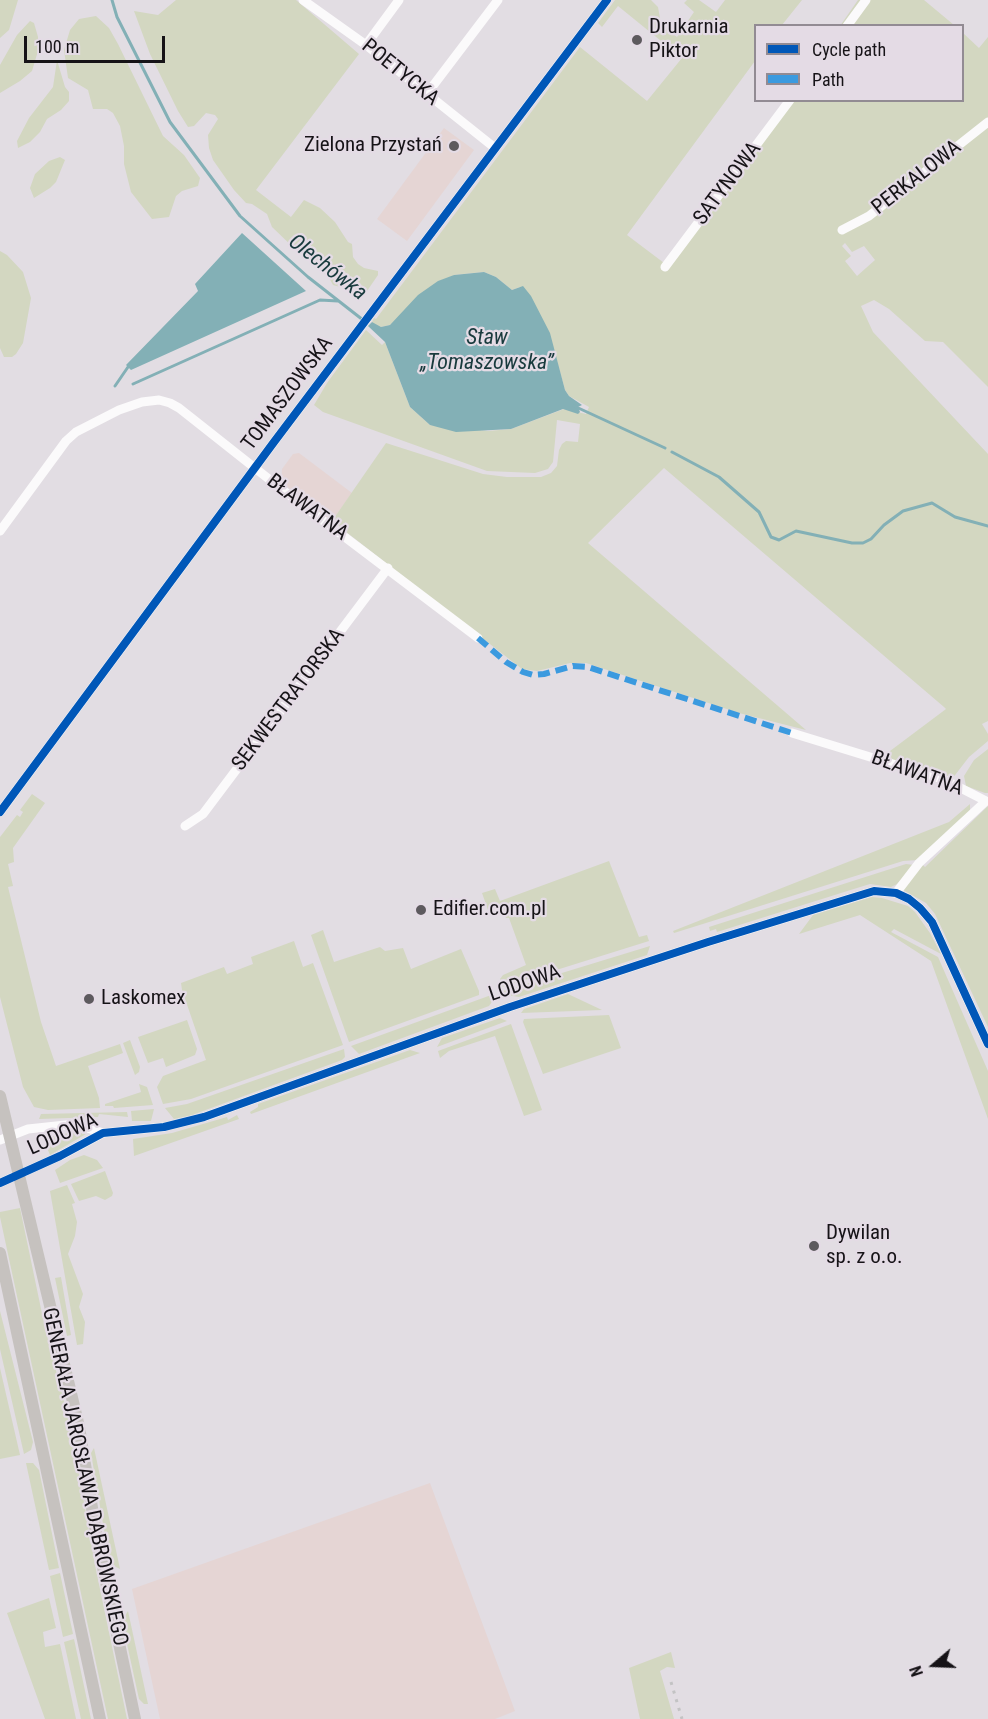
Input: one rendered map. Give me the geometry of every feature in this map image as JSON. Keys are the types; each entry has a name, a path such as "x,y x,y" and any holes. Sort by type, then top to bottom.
{"main road":[{"name":"GENERAŁA JAROSŁAWA DĄBROWSKIEGO","path":"0,1096 5,1138 20,1174 52,1321 79,1427 97,1539 135,1719"},
{"name":"GENERAŁA JAROSŁAWA DĄBROWSKIEGO","path":"0,1253 100,1719"}],"street":[{"name":"POETYCKA","path":"303,0 366,45 495,148"},
{"path":"366,45 399,0"},
{"path":"426,94 498,0"},
{"name":"TOMASZOWSKA","path":"0,812 607,0"},
{"path":"848,24 866,0"},
{"name":"SATYNOWA","path":"665,267 789,102"},
{"name":"PERKALOWA","path":"842,230 869,216 988,122"},
{"name":"BŁAWATNA","path":"0,531 66,441 81,428 119,410 142,402 159,400 179,408 478,638"},
{"name":"SEKWESTRATORSKA","path":"184,826 202,814 388,568"},
{"name":"BŁAWATNA","path":"792,733 945,780 986,801 919,863 896,893"},
{"name":"LODOWA","path":"5,1138 28,1129 75,1124 103,1132 164,1127 204,1117 510,1007 667,955 861,894 874,891 896,893"},
{"path":"896,893 909,899 932,922 988,1044"},
{"name":"LODOWA","path":"0,1183 60,1156 103,1132"}],"shaded area":[{"path":"444,128 474,150 407,241 377,219"},
{"path":"299,453 352,493 332,521 281,482 282,469 293,454"},
{"path":"430,1483 515,1711 495,1719 160,1719 132,1589"}],"green space":[{"path":"0,0 18,0 9,30 0,38"},
{"path":"176,0 296,0 359,54 256,190 291,217 304,200 320,208 335,222 348,242 352,244 353,257 358,264 378,271 378,275 367,291 361,294 348,285 340,287 333,285 328,276 314,267 309,257 296,250 272,227 267,214 252,204 246,203 234,190 213,160 209,148 208,135 218,119 215,115 206,113 194,126 188,127 150,54 134,11 158,15"},
{"path":"615,0 651,0 658,7 661,24 677,37 694,12 684,3 687,0 699,0 716,12 725,0 802,0 783,24 754,24 754,62 627,235 668,266 787,102 964,102 964,34 979,48 988,37 988,387 943,342 925,341 889,309 874,300 861,306 873,332 988,454 988,721 982,724 988,734 988,741 969,757 952,779 882,757 946,709 664,468 588,543 806,730 739,713 586,663 570,663 537,671 522,669 332,521 386,443 483,474 541,477 551,473 557,466 562,444 566,441 578,442 580,424 557,420 553,462 548,469 535,473 487,471 323,412 314,405 327,383 366,330 382,345 385,342 410,407 430,425 488,431 511,429 564,409 586,414 589,407 569,396 565,390 554,350 520,287 512,290 496,277 484,272 454,275 390,325 375,326 372,322 580,47 647,101 682,58 618,6 602,27 598,23","holes":["845,243 852,252 864,246 875,260 857,276 845,261 851,256 842,246"]},
{"path":"858,0 924,0 953,24 841,24"},
{"path":"96,16 109,28 118,44 163,136 184,155 200,178 198,186 182,191 176,196 169,217 152,219 131,192 124,164 124,146 120,126 113,113 107,109 93,109 88,90 68,78 64,50 70,30 79,19"},
{"path":"30,21 34,23 38,37 38,51 32,71 0,93 0,65 17,35"},
{"path":"57,60 65,87 69,92 69,101 61,110 47,119 40,132 30,142 18,148 17,141 29,118 53,87"},
{"path":"60,157 65,160 56,182 34,198 30,188 35,174 49,161"},
{"path":"0,251 23,272 31,298 23,343 12,357 4,357 0,348"},
{"path":"988,749 988,793 985,793 966,786 964,776 974,760"},
{"path":"32,794 45,803 13,848 14,862 8,864 13,886 8,887 41,1022 56,1066 120,1044 123,1053 88,1066 100,1108 48,1110 34,1107 23,1087 0,997 0,837 17,815 20,817 23,812 20,810"},
{"path":"970,804 970,811 918,860 903,861 674,933 673,931 949,822"},
{"path":"988,806 988,1027 935,914 926,903 903,890 922,864 925,867"},
{"path":"609,861 639,937 647,935 649,941 502,987 500,979 503,975 526,965 509,918 506,918 501,907 488,910 482,893 495,889 500,901"},
{"path":"906,864 914,865 897,884 891,887 870,884 717,932 716,929 710,931 709,927"},
{"path":"872,897 908,906 930,933 941,954 894,929 891,932 938,957 988,1071 988,1119 931,961 860,915 799,934 813,915"},
{"path":"323,930 334,962 380,947 385,951 403,948 411,969 461,949 479,995 349,1042 311,935"},
{"path":"294,941 303,967 313,963 343,1045 191,1099 163,1104 157,1087 163,1076 206,1060 181,983 224,967 227,974 253,964 251,957"},
{"path":"650,946 647,955 519,997 507,995 503,991"},
{"path":"494,994 494,999 489,1006 359,1054 351,1046"},
{"path":"568,994 602,1010 521,1013 524,1009"},
{"path":"609,1015 621,1048 543,1074 523,1022 524,1019"},
{"path":"500,1018 507,1021 437,1047 442,1038"},
{"path":"187,1020 197,1049 195,1055 166,1067 163,1058 148,1063 138,1037"},
{"path":"511,1024 542,1110 524,1116 495,1036 449,1051 440,1058 438,1051"},
{"path":"130,1040 140,1067 139,1072 135,1075 123,1043"},
{"path":"344,1049 345,1057 342,1060 192,1115 174,1119 165,1108 187,1104"},
{"path":"410,1050 420,1053 251,1114 250,1112 258,1107 258,1104"},
{"path":"139,1084 147,1087 153,1105 114,1108 105,1106 105,1104 141,1092"},
{"path":"154,1109 151,1121 132,1121 131,1111"},
{"path":"127,1112 128,1117 99,1114 98,1117 39,1119 41,1114"},
{"path":"237,1115 239,1119 134,1156 133,1139 172,1133 227,1117 228,1120"},
{"path":"74,1132 86,1134 50,1155 43,1138"},
{"path":"84,1155 97,1160 103,1168 60,1183 55,1170 70,1160"},
{"path":"105,1171 112,1196 105,1200 96,1196 79,1201 71,1184"},
{"path":"67,1185 75,1203 72,1204 77,1222 75,1236 68,1254 83,1294 79,1307 85,1322 83,1344 77,1345 50,1191"},
{"path":"20,1208 45,1328 71,1429 95,1565 127,1719 108,1719 0,1217 0,1212"},
{"path":"61,1277 71,1335 67,1336 55,1278"},
{"path":"0,1311 33,1442 31,1450 24,1454 0,1349"},
{"path":"0,1368 20,1455 0,1459"},
{"path":"94,1448 120,1569 114,1566 109,1559 91,1453"},
{"path":"26,1463 33,1463 39,1470 59,1568 49,1570"},
{"path":"60,1573 73,1634 63,1637 50,1576"},
{"path":"49,1598 56,1628 43,1632 45,1647 60,1644 76,1719 45,1719 7,1613"},
{"path":"128,1611 148,1704 144,1704 139,1699 122,1621"},
{"path":"74,1639 91,1719 81,1719 64,1642"},
{"path":"671,1652 675,1668 667,1667 660,1671 674,1719 640,1719 629,1668"}],"water":[{"path":"242,233 306,291 131,370 126,365 198,291 195,284"},
{"name":"Staw „Tomaszowska”","path":"484,272 496,277 512,290 523,286 531,296 550,333 565,390 569,396 582,405 578,407 580,412 578,414 563,409 511,429 456,432 430,425 410,407 385,342 368,326 372,322 381,327 390,325 418,295 438,281 454,275"}],"waterway":[{"name":"Olechówka","path":"112,0 117,17 170,122 240,216 308,277 363,320"},
{"path":"133,384 320,300 338,301"},
{"path":"115,386 128,367"},
{"name":"Olechówka","path":"574,406 665,448"},
{"name":"Olechówka","path":"672,452 719,477 759,512 771,537 779,540 796,531 852,543 863,543 871,539 884,525 903,511 932,503 955,517 988,526"}],"railway":[{"path":"671,1682 682,1719"}],"marked path":[{"path":"478,638 506,662 523,672 533,675 573,666 588,667 792,733"}],"cycle path":[{"path":"0,812 274,442 607,0"},
{"path":"0,1183 60,1156 103,1133 164,1127 204,1117 510,1007 708,942 874,891 896,893 909,899 932,922 988,1044"}],"place":[{"name":"Drukarnia Piktor","path":"637,40"},
{"name":"Zielona Przystań","path":"454,146"},
{"name":"Edifier.com.pl","path":"421,910"},
{"name":"Laskomex","path":"89,999"},
{"name":"Dywilan sp. z o.o.","path":"814,1246"}]}
